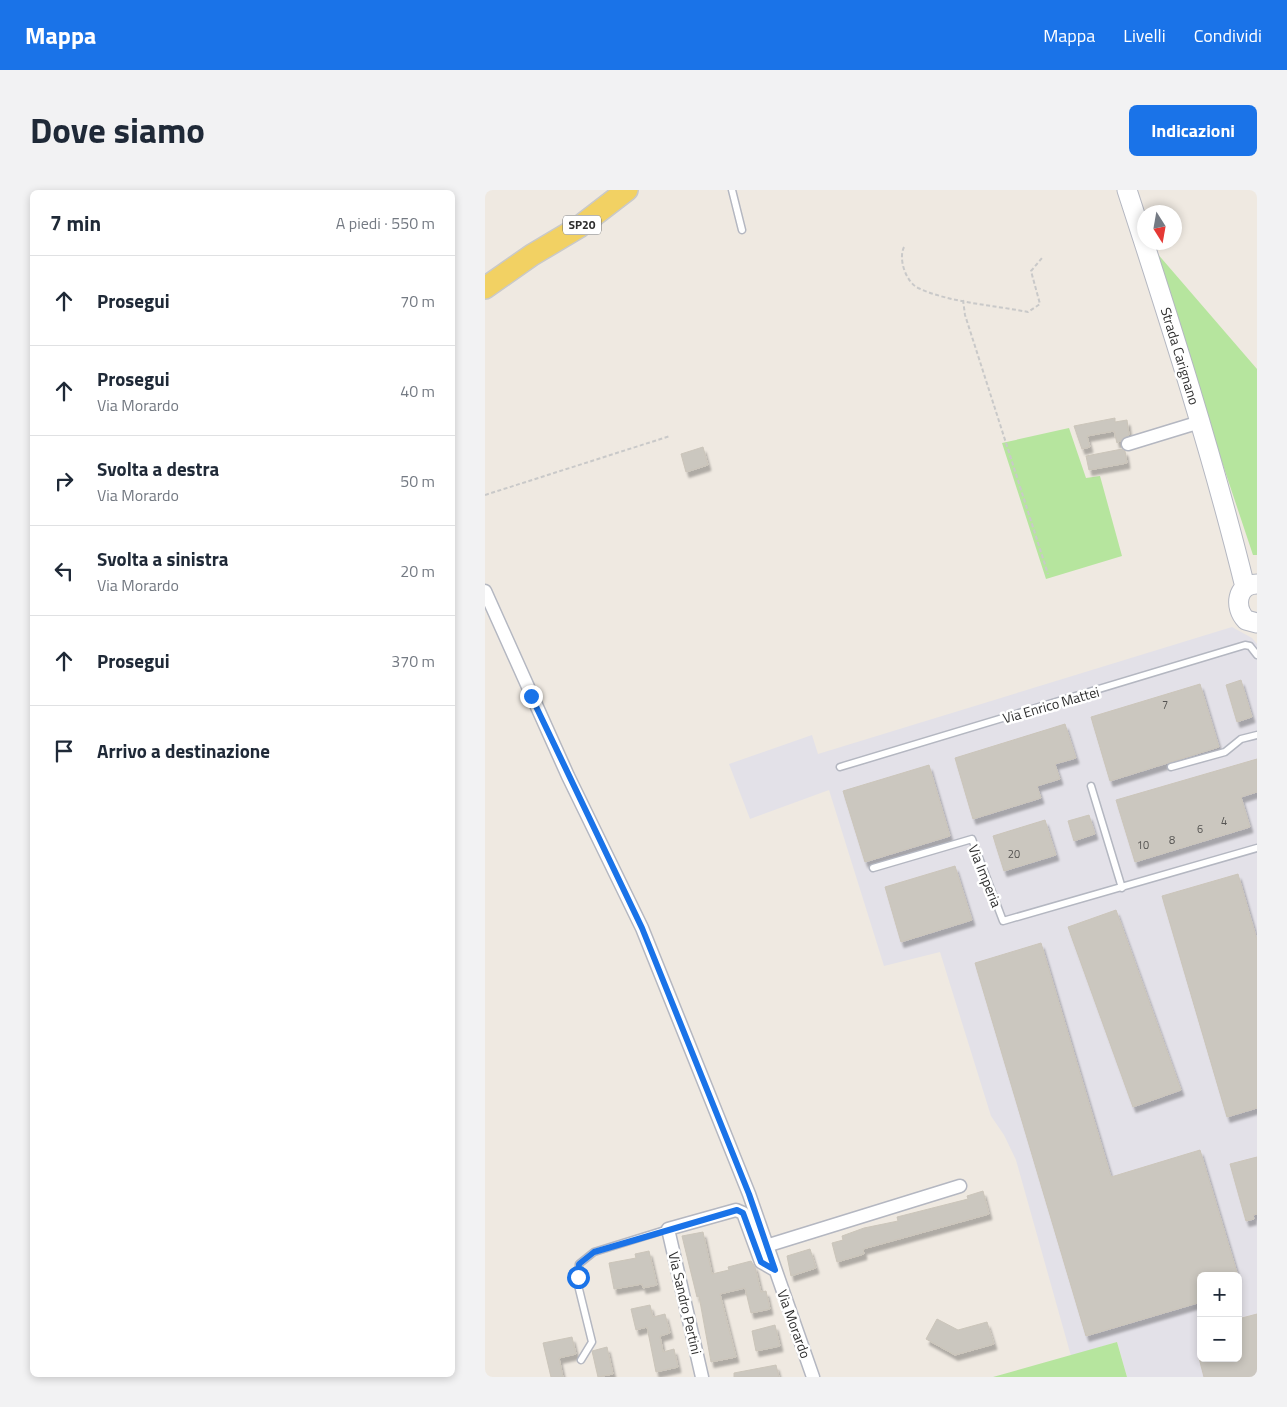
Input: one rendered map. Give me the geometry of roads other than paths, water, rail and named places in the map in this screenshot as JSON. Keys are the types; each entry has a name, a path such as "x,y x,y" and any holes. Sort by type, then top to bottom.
{"main road":[{"name":"SP20","path":"533,255 606,190"},
{"name":"SP20","path":"485,288 533,255 579,227 627,190"}],"street":[{"name":"Strada Carignano","path":"1127,190 1230,523 1253,583"},
{"path":"1128,444 1200,422"},
{"path":"1253,583 1239,596 1238,606 1241,615 1256,625"},
{"name":"Via Morardo","path":"485,591 498,625 568,776 642,928 749,1194 813,1377"},
{"path":"767,1246 961,1186"},
{"name":"Via Morardo","path":"668,1230 737,1210 743,1213 761,1262 775,1270"},
{"name":"Via Sandro Pertini","path":"668,1230 702,1377"}],"lane":[{"path":"732,190 741,230"},
{"name":"Via Enrico Mattei","path":"840,767 1245,646 1250,646 1257,655"},
{"path":"1171,767 1225,752 1241,740 1257,735"},
{"path":"1091,786 1121,888"},
{"name":"Via Imperia","path":"873,868 972,839 1003,921 1257,848"},
{"path":"581,1360 592,1342 579,1285 579,1264 594,1252 668,1230"}]}
